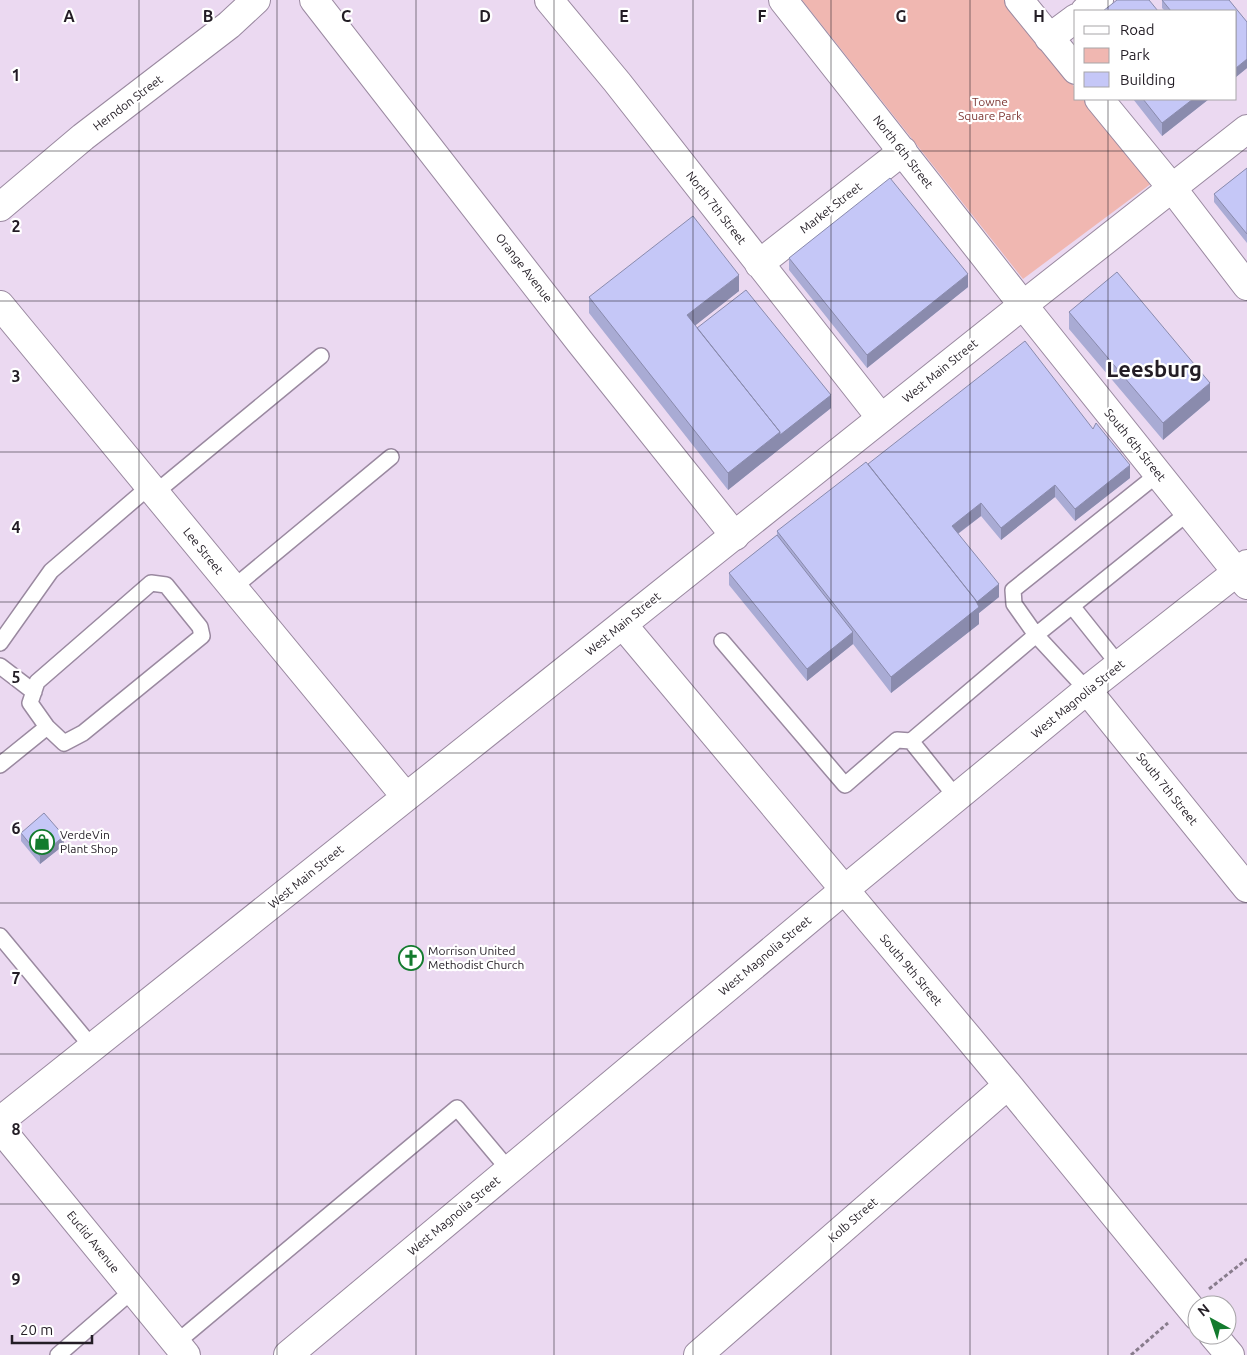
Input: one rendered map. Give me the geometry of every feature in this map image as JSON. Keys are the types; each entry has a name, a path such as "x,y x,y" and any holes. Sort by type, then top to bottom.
{"street":[{"name":"Herndon Street","path":"0,207 83,137 229,25 256,0"},
{"name":"Orange Avenue","path":"314,0 580,342 735,536"},
{"name":"North 7th Street","path":"549,0 617,82 881,418"},
{"name":"North 6th Street","path":"784,0 1023,305"},
{"path":"1019,0 1074,68"},
{"path":"1085,10 1099,0"},
{"path":"1049,38 1074,19"},
{"path":"1100,100 1172,188 1247,286"},
{"name":"West Main Street","path":"0,1121 1247,128"},
{"name":"Market Street","path":"759,264 903,151"},
{"name":"Lee Street","path":"0,305 406,797"},
{"name":"South 6th Street","path":"1023,305 1188,512 1244,574"},
{"name":"West Magnolia Street","path":"288,1355 956,797 1119,665 1244,574"},
{"name":"South 9th Street","path":"623,625 1008,1085 1187,1304"},
{"name":"South 7th Street","path":"1087,690 1247,888"},
{"name":"Kolb Street","path":"698,1355 1008,1085"},
{"name":"Euclid Avenue","path":"0,1128 181,1349"},
{"path":"1222,1345 1230,1355"}],"lane":[{"path":"0,643 51,571 321,356"},
{"path":"233,588 391,457"},
{"path":"1087,690 1036,635 1014,604 1013,590 1158,474"},
{"path":"722,641 845,786 897,740 911,741 1036,635 1188,512"},
{"path":"151,584 166,585 200,627 202,636 83,733 64,743 47,726 30,703 37,682 151,584"},
{"path":"1072,606 1119,665"},
{"path":"0,666 34,692"},
{"path":"0,765 47,726"},
{"path":"911,741 956,797"},
{"path":"0,936 92,1047"},
{"path":"181,1349 457,1108 509,1170"},
{"path":"58,1355 133,1290"}],"green space":[{"name":"Towne Square Park","path":"802,0 1005,0 1074,86 1074,100 1085,100 1152,183 1023,279"}],"building":[{"path":"1117,0 1149,0 1157,10 1104,10"},
{"path":"1162,0 1229,0 1247,22 1247,59 1237,67 1237,10 1170,10"},
{"path":"1144,100 1192,100 1162,123"},
{"path":"1247,168 1247,234 1214,194"},
{"path":"890,178 968,274 867,355 789,258"},
{"path":"693,216 739,275 687,315 780,432 728,473 589,297"},
{"path":"1117,272 1210,383 1163,423 1069,312"},
{"path":"746,290 831,395 780,435 780,432 697,328"},
{"path":"1025,341 1093,429 1096,423 1130,465 1075,509 1055,485 1001,528 981,503 952,526 999,584 977,602 868,464"},
{"path":"866,462 975,599 979,607 891,677 777,531"},
{"path":"777,535 853,632 807,669 729,573"},
{"path":"44,813 64,836 40,856 21,833"}],"place":[{"name":"VerdeVin Plant Shop","path":"42,842"},
{"name":"Morrison United Methodist Church","path":"411,958"}],"district":[{"name":"Leesburg","path":"1154,369"}]}
